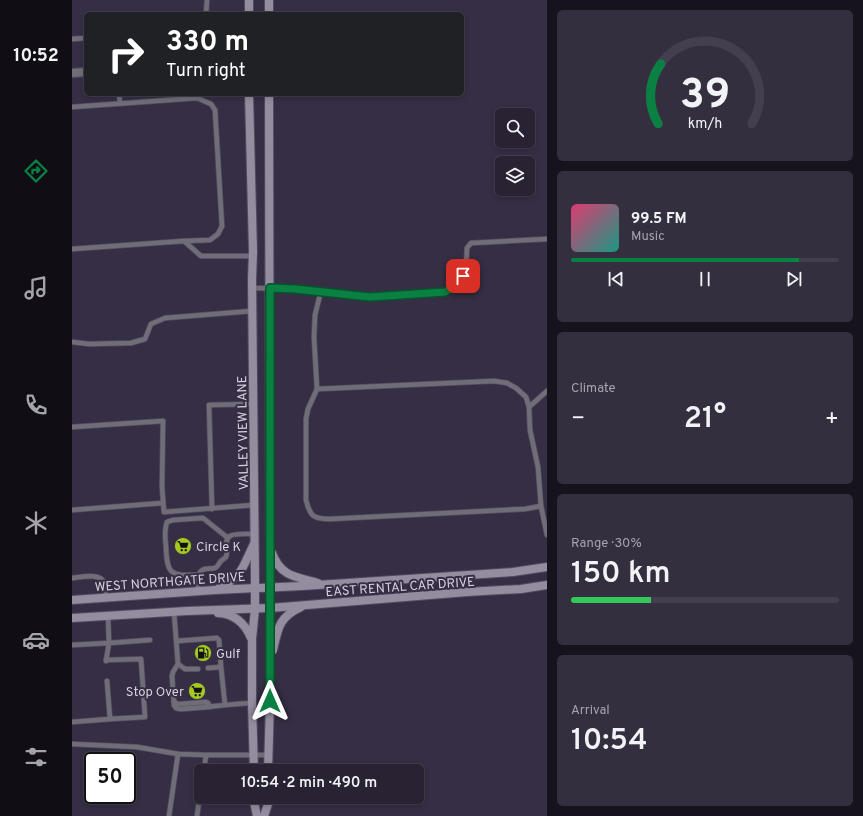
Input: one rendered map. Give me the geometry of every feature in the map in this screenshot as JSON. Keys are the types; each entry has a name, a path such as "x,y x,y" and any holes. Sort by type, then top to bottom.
{"main road":[{"path":"249,0 249,12"},
{"path":"269,0 269,12"},
{"name":"VALLEY VIEW LANE","path":"249,96 255,534 255,609 252,639 254,764"},
{"name":"VALLEY VIEW LANE","path":"268,764 270,662 269,96"},
{"path":"215,590 230,582 237,576 244,566 248,554 255,543"},
{"path":"270,550 278,566 287,574 324,584"},
{"name":"EAST RENTAL CAR DRIVE","path":"270,587 513,572 547,567"},
{"name":"EAST RENTAL CAR DRIVE","path":"255,609 521,589 547,585"},
{"name":"WEST NORTHGATE DRIVE","path":"72,600 270,587"},
{"path":"270,662 276,636 282,622 286,616 305,605"},
{"path":"72,618 187,611 255,609"},
{"path":"187,611 224,614 234,618 241,622 247,629 252,639"},
{"path":"254,804 256,816"},
{"path":"264,816 268,804"}],"street":[{"path":"72,73 84,72"}],"lane":[{"path":"206,12 207,0"},
{"path":"72,39 84,38"},
{"path":"119,96 120,103"},
{"path":"72,107 197,98 211,104 215,110 222,226 218,234 210,240 72,249"},
{"path":"252,288 295,289 370,297 445,292 459,284 466,268 467,248 471,243 547,239"},
{"path":"184,241 201,256 252,256"},
{"path":"321,291 315,315 314,337 317,389 308,409 306,427 306,500 309,511 316,517 330,519 525,509 541,506"},
{"path":"72,342 89,344 131,343 145,339 151,324 165,318 252,311"},
{"path":"317,389 494,381 507,383 516,388 526,397 529,407 530,430 538,467 541,506 547,534"},
{"path":"529,407 547,392"},
{"path":"212,509 209,405 253,404"},
{"path":"72,427 163,421 162,487 164,512 254,506"},
{"path":"72,510 163,503"},
{"path":"199,575 179,575 168,567 166,561 165,528 167,522 173,520 203,518 228,538"},
{"path":"198,591 199,575 202,570 214,568 225,558 227,541 231,535 255,534"},
{"path":"72,578 95,576 101,579 105,583 106,598"},
{"path":"174,612 178,664 172,676 176,708 180,709 210,707 225,704 252,703"},
{"path":"72,722 145,717 141,659 106,661 109,643 108,616"},
{"path":"176,641 209,641 217,638 220,640 225,704"},
{"path":"72,646 150,640"},
{"path":"178,664 185,669 195,667"},
{"path":"210,666 221,667"},
{"path":"107,681 110,719"},
{"path":"72,744 137,747 178,754 269,755"},
{"path":"169,816 178,754"},
{"path":"205,764 206,755"},
{"path":"197,816 199,804"}],"place":[{"name":"Circle K","path":"183,546"},
{"name":"Gulf","path":"203,653"},
{"name":"Stop Over","path":"197,691"}],"route":[{"path":"270,701 270,288 321,291 370,297 445,292 459,284 463,276"}]}
